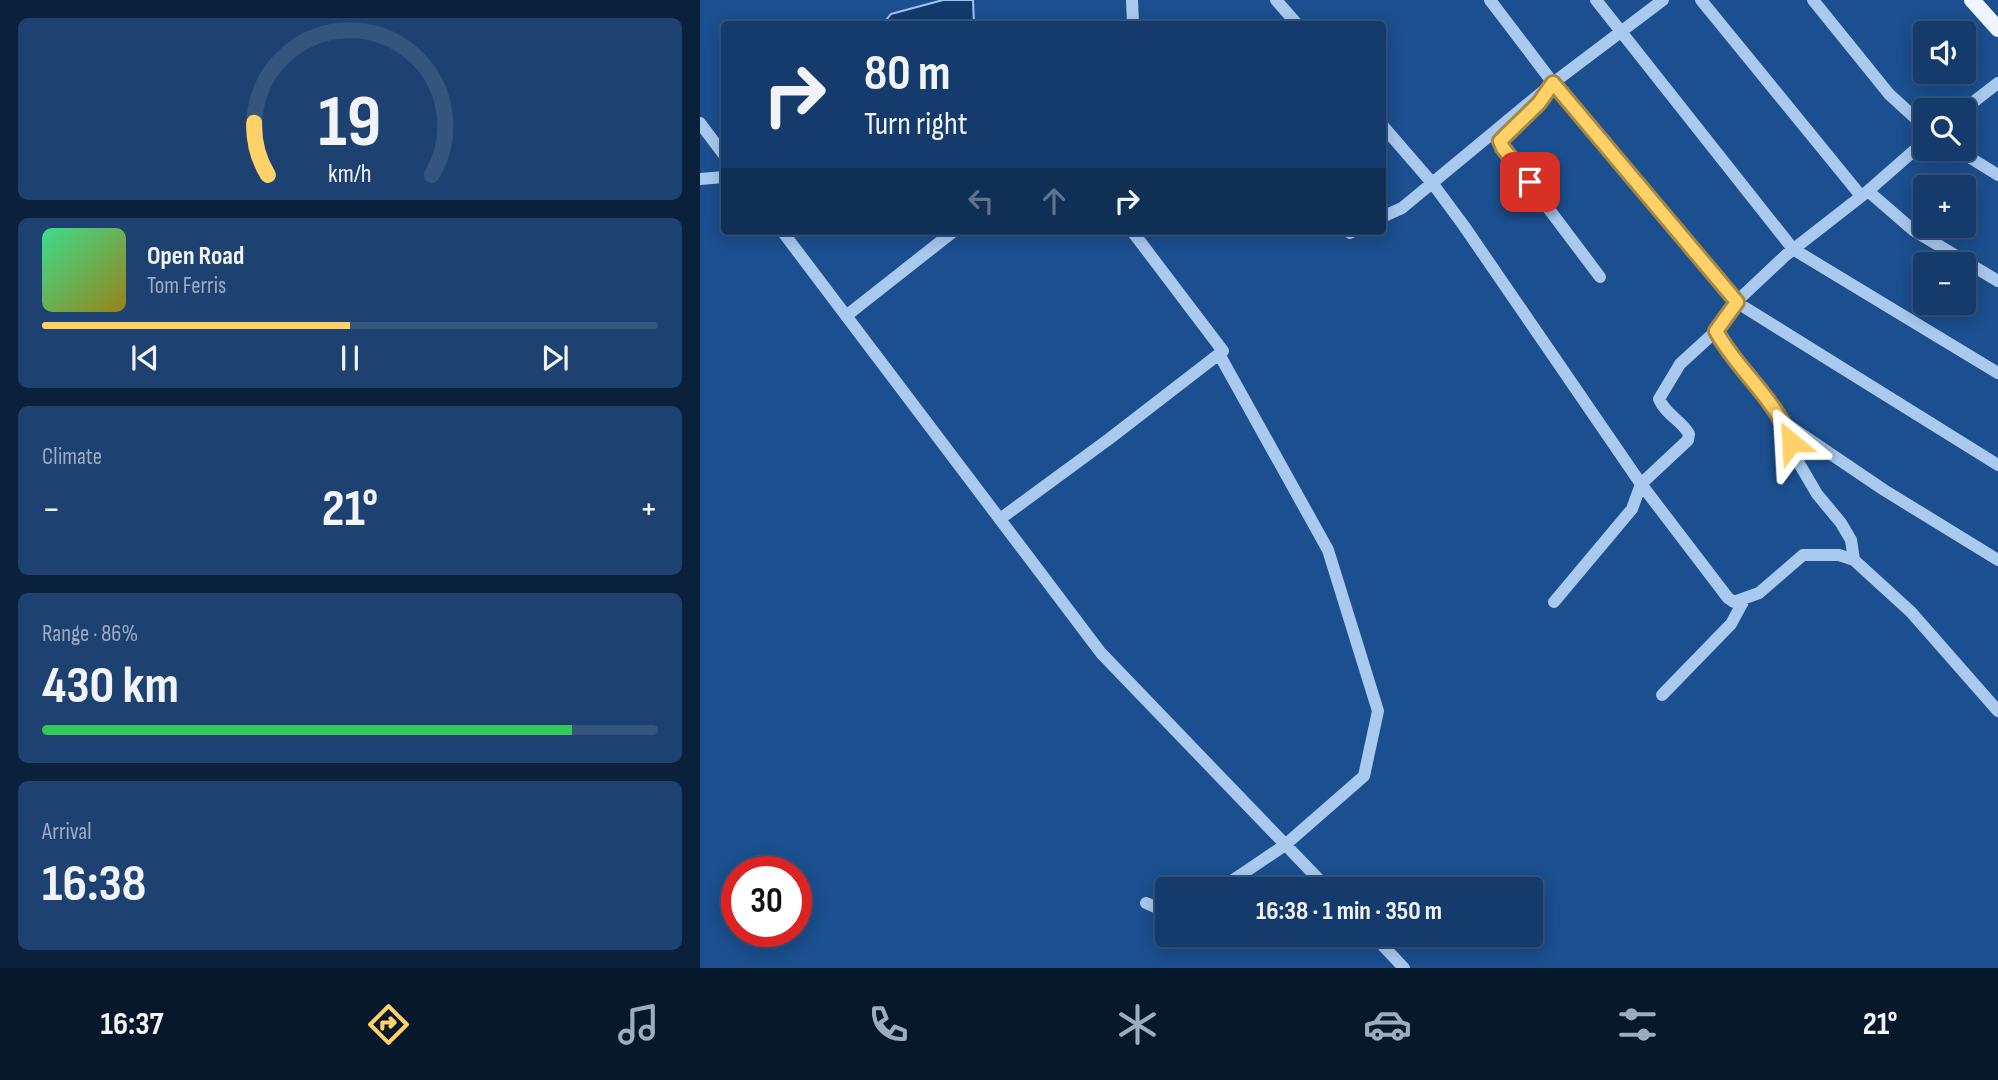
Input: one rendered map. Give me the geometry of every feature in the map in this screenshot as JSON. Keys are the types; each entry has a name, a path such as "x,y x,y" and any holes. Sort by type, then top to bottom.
{"main road":[{"path":"1972,0 1998,29"}],"street":[{"path":"1132,0 1133,21"},
{"path":"1276,0 1294,21"},
{"path":"1490,0 1553,83 1737,302 1998,465"},
{"path":"1595,0 1793,249 1998,373"},
{"path":"1386,215 1402,208 1433,184 1553,83 1662,0"},
{"path":"1701,0 1865,194 1913,230 1998,281"},
{"path":"1813,0 1889,94 1913,116"},
{"path":"1553,83 1539,103 1500,141 1600,277"},
{"path":"1976,100 1998,83"},
{"path":"700,123 721,151"},
{"path":"1386,130 1433,184 1641,484 1728,598 1734,602 1759,593 1803,555 1839,555 1854,560 1911,612 1998,711"},
{"path":"1554,602 1632,509 1641,484 1688,440 1685,427 1669,415 1659,399 1681,364 1716,331 1737,302 1793,249 1865,194 1913,152"},
{"path":"1975,161 1998,175"},
{"path":"700,179 721,177"},
{"path":"785,235 1101,653 1316,877"},
{"path":"846,316 949,235"},
{"path":"1000,519 1223,351 1135,235"},
{"path":"1716,331 1728,353 1785,423 1884,490 1998,560"},
{"path":"1219,354 1328,550 1378,710 1364,776 1285,845 1238,877"},
{"path":"1785,423 1797,460 1816,494 1841,523 1851,540 1854,560"},
{"path":"1662,695 1731,624 1744,600"},
{"path":"1146,903 1155,907"},
{"path":"1384,947 1404,968"}],"water":[{"path":"943,0 973,0 974,21 885,21 891,14"}],"route":[{"path":"1530,182 1500,141 1539,103 1553,83 1737,302 1716,331 1728,353 1785,423 1791,442"}]}
